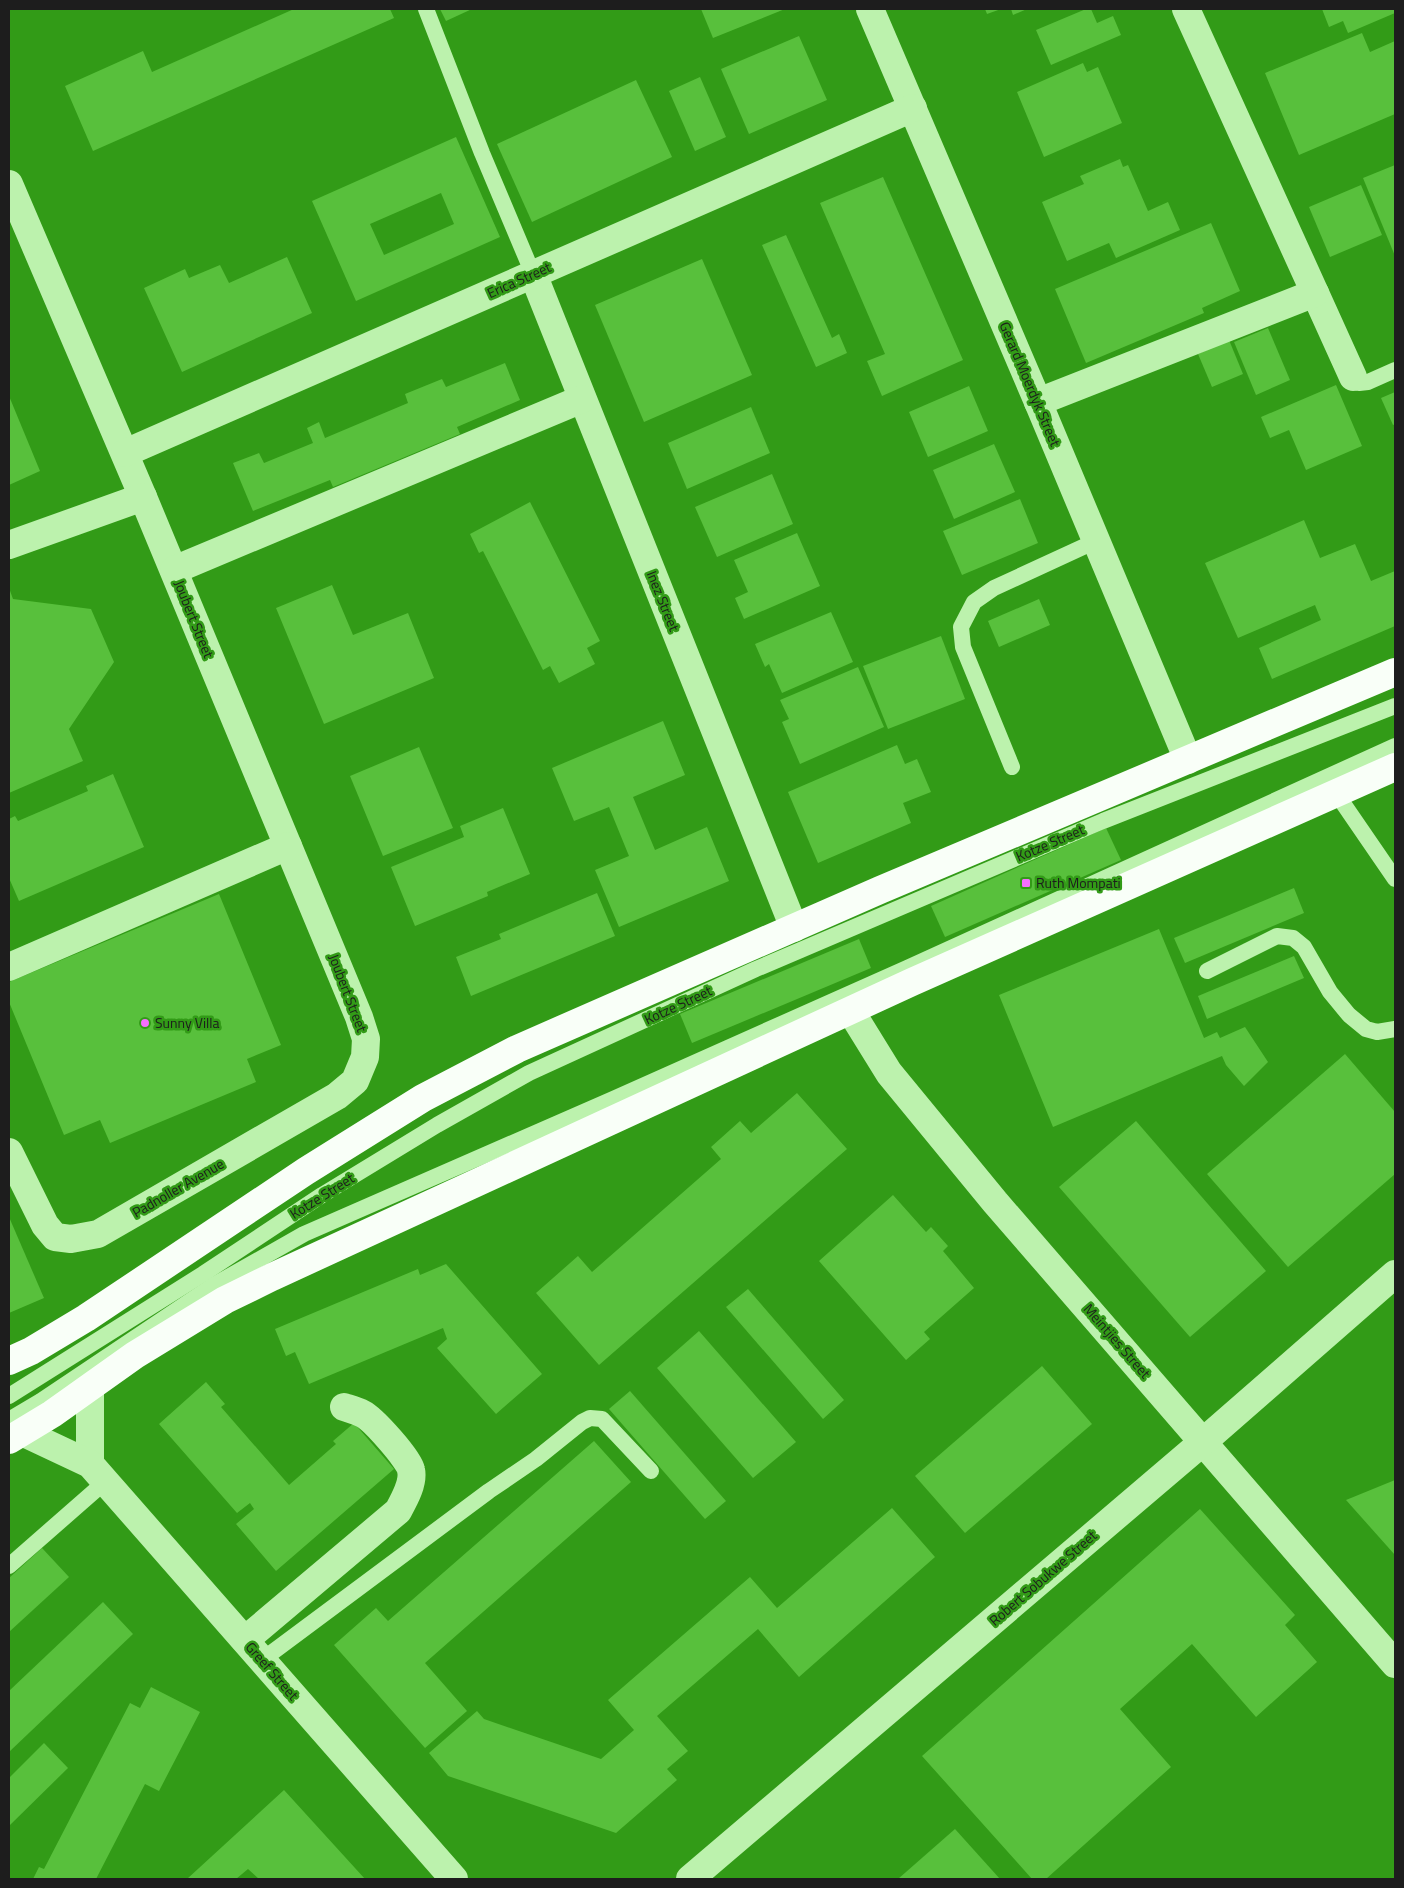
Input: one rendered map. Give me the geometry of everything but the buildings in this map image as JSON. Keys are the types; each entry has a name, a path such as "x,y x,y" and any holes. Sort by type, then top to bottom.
{"main road":[{"name":"Kotze Street","path":"9,1361 32,1351 86,1318 298,1176 423,1098 518,1049 794,928 1395,672"},
{"path":"13,1430 52,1414 134,1355 225,1300 272,1277 850,1010 1395,767"}],"street":[{"name":"Gerard Moerdyk Street","path":"870,9 1188,760"},
{"path":"1186,9 1353,377"},
{"name":"Erica Street","path":"125,454 913,108"},
{"name":"Joubert Street","path":"9,184 144,497 360,1017 366,1039 365,1057"},
{"name":"Inez Street","path":"533,274 794,928"},
{"path":"1038,402 1315,293"},
{"path":"174,570 582,399"},
{"path":"9,545 144,497"},
{"path":"9,967 288,846"},
{"name":"Meintjies Street","path":"850,1010 889,1072 995,1202 1204,1441 1395,1664"},
{"name":"Padnoller Avenue","path":"9,1152 45,1225 55,1237 71,1239 98,1234 337,1096 355,1080 365,1057"},
{"name":"Robert Sobukwe Street","path":"690,1879 1204,1441 1395,1274"},
{"path":"90,1388 98,1472"},
{"path":"254,1650 398,1511 410,1484 412,1471 408,1463 378,1426 364,1414 344,1407"},
{"name":"Greef Street","path":"13,1430 98,1472 454,1879"}],"lane":[{"path":"426,9 482,153 533,274"},
{"path":"1353,377 1359,383 1368,382 1395,370"},
{"path":"1012,767 963,646 961,627 974,602 994,588 1096,541"},
{"name":"Kotze Street","path":"9,1396 203,1274 330,1190 437,1125 529,1073 756,970 1103,821 1395,706"},
{"name":"Kotze Street","path":"13,1430 41,1400 214,1285 304,1234 898,972 1395,746"},
{"path":"1336,793 1395,879"},
{"path":"1208,971 1277,936 1293,938 1304,946 1330,992 1349,1016 1366,1029 1377,1032 1395,1029"},
{"path":"254,1650 536,1459 582,1422 590,1418 602,1419 651,1471"},
{"path":"9,1566 98,1472"}],"place":[{"name":"Ruth Mompati","path":"1026,883"},
{"name":"Sunny Villa","path":"145,1023"}]}
